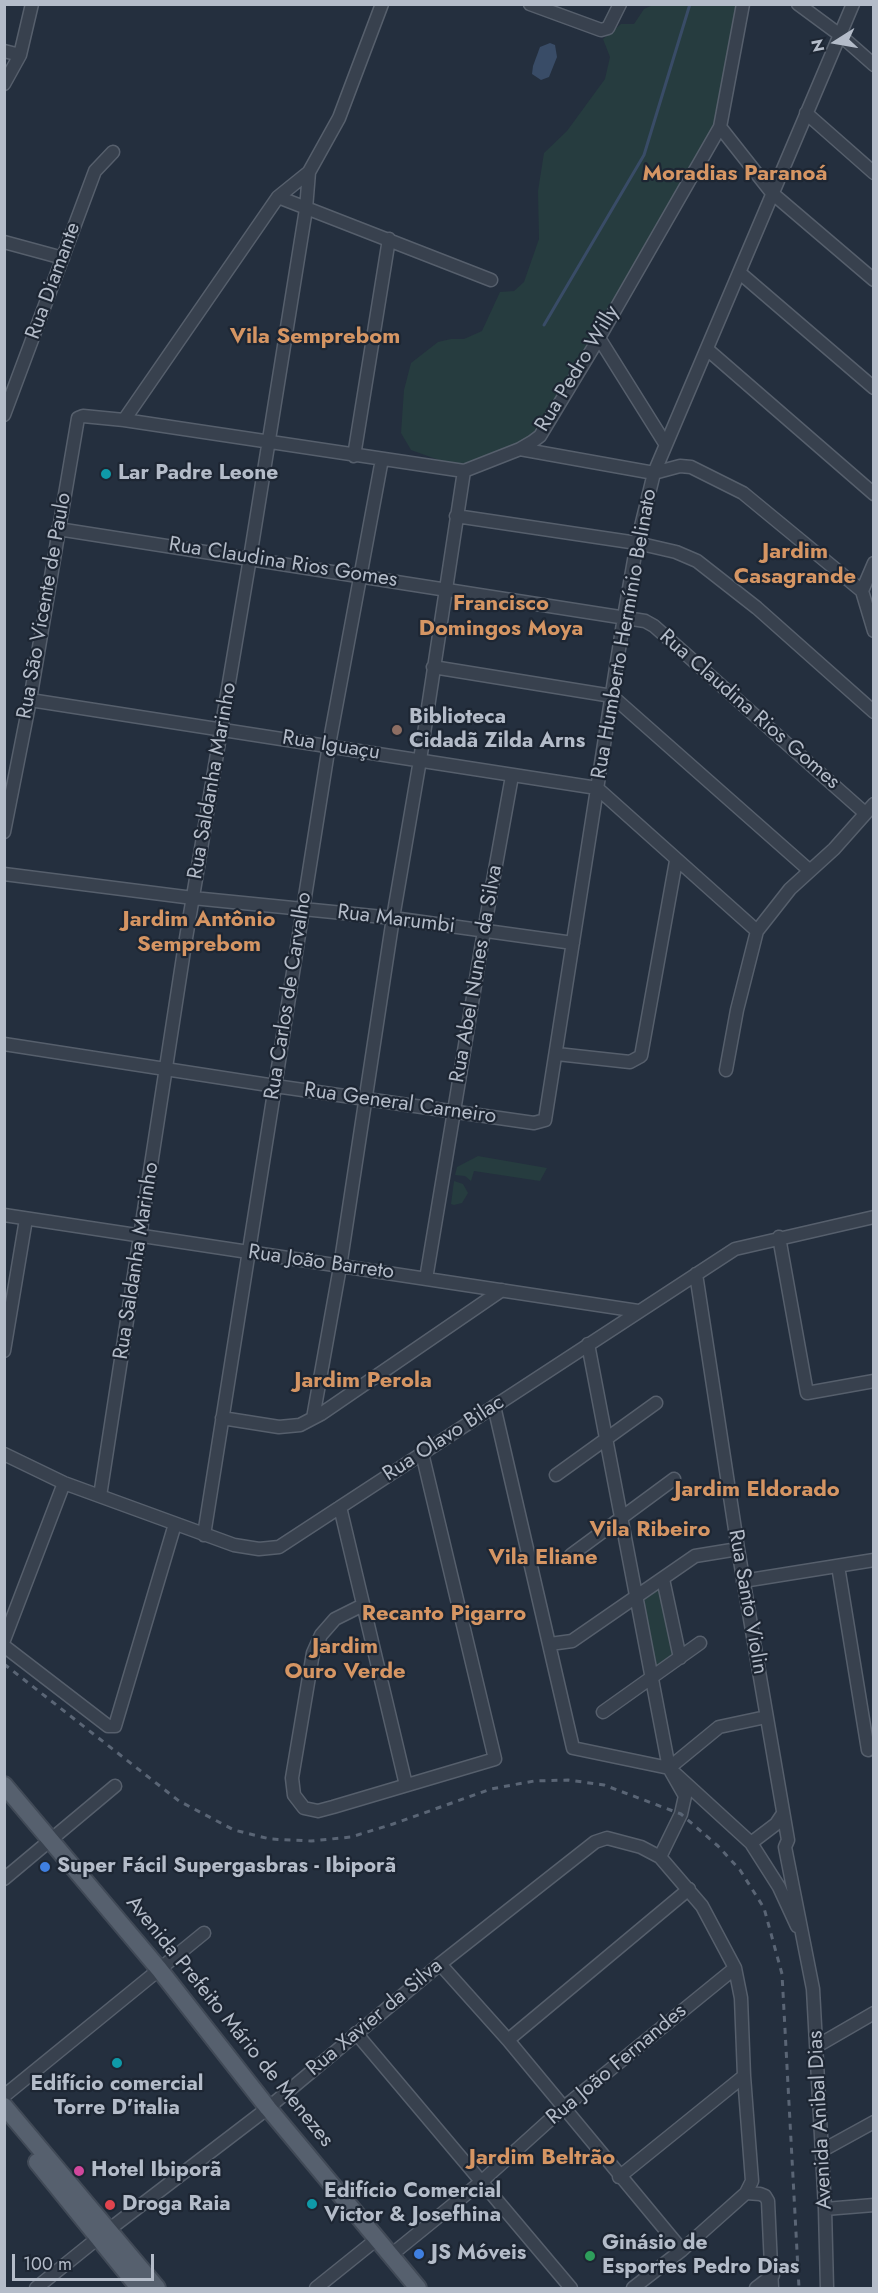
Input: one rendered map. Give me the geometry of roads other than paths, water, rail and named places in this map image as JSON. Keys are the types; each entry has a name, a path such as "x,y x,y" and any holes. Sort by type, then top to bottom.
{"main road":[{"name":"Avenida Prefeito Mário de Menezes","path":"4,1785 159,1969 268,2108 418,2289"},
{"path":"4,2106 103,2235 139,2289"},
{"path":"4,2121 58,2179"},
{"path":"103,2235 157,2289"}],"street":[{"path":"4,84 20,55 32,4"},
{"path":"124,420 278,198 309,172 339,118 382,4"},
{"path":"530,4 601,30 608,28 620,4"},
{"name":"Rua Pedro Willy","path":"80,417 124,420 464,471 520,449 540,436 720,127 742,4"},
{"path":"798,4 840,35 873,65"},
{"name":"Rua Humberto Hermínio Belinato","path":"545,1120 624,617 637,543 654,473 853,4"},
{"path":"4,51 20,55"},
{"path":"806,113 873,172"},
{"path":"720,127 772,193 873,280"},
{"name":"Rua Diamante","path":"4,415 95,171 113,152"},
{"name":"Rua Saldanha Marinho","path":"100,1496 193,898 306,209 309,172"},
{"path":"278,198 491,280"},
{"path":"354,456 389,239"},
{"path":"4,242 63,258"},
{"path":"740,273 873,388"},
{"path":"599,338 666,445"},
{"path":"708,350 873,494"},
{"name":"Rua São Vicente de Paulo","path":"4,832 30,700 77,420 80,417"},
{"path":"520,449 654,473 685,466 733,487 778,520 862,591 873,631"},
{"name":"Rua Carlos de Carvalho","path":"204,1535 329,745 382,459"},
{"path":"313,1418 340,1267 464,471"},
{"path":"456,516 637,543 675,552 697,561 757,608 873,712"},
{"name":"Rua Claudina Rios Gomes","path":"58,529 645,621 654,626 869,808"},
{"path":"862,591 873,563"},
{"path":"434,667 612,696 809,870"},
{"name":"Rua Iguaçu","path":"30,700 597,788"},
{"name":"Rua Abel Nunes da Silva","path":"426,1279 512,776"},
{"path":"597,788 757,931"},
{"path":"726,1070 737,1010 757,931 777,903 809,870 834,849 869,808"},
{"path":"557,1054 630,1062 641,1056 676,861"},
{"name":"Rua Marumbi","path":"4,874 193,898 393,918 573,942"},
{"name":"Rua General Carneiro","path":"4,1044 534,1123 545,1120"},
{"name":"Rua João Barreto","path":"4,1215 638,1311"},
{"path":"4,1351 26,1219"},
{"name":"Rua Olavo Bilac","path":"4,1454 64,1483 204,1535 234,1545 259,1548 279,1547 735,1249 779,1237 873,1221"},
{"path":"779,1237 807,1393 873,1381"},
{"name":"Rua Santo Violin","path":"696,1274 743,1581 788,1840 784,1847 787,1858"},
{"path":"222,1418 279,1427 300,1425 502,1290"},
{"path":"588,1344 669,1768 685,1796 681,1814 660,1857 702,1906 735,1968 741,1998 752,2181 746,2193 682,2250 633,2289"},
{"path":"556,1474 656,1403"},
{"path":"494,1406 573,1748 669,1768"},
{"path":"363,1605 335,1619 321,1635 313,1653 292,1778 294,1795 304,1808 318,1811 495,1759 423,1454"},
{"path":"571,1555 674,1479"},
{"path":"4,1640 64,1483"},
{"path":"340,1507 406,1785"},
{"path":"4,1646 108,1726 112,1727 117,1724 175,1524"},
{"path":"550,1644 572,1641 698,1555 738,1549"},
{"path":"743,1581 873,1560"},
{"path":"838,1566 868,1750"},
{"path":"663,1579 680,1658"},
{"path":"603,1712 700,1643"},
{"path":"669,1768 719,1727 766,1717"},
{"name":"Avenida Anibal Dias","path":"669,1768 751,1844 788,1904 808,1953"},
{"path":"4,1879 115,1786"},
{"path":"685,1796 705,1800"},
{"path":"751,1844 767,1832 782,1815"},
{"path":"767,1832 788,1840"},
{"name":"Rua Xavier da Silva","path":"36,2289 268,2108 440,1964 601,1839 607,1838 641,1847 660,1857"},
{"path":"767,1867 779,1865 787,1858"},
{"name":"Avenida Anibal Dias","path":"787,1858 808,1953 813,1989 818,2046 827,2289"},
{"path":"508,2040 689,1889"},
{"path":"4,2096 204,1933"},
{"path":"440,1964 508,2040 619,2177 682,2250"},
{"name":"Rua João Fernandes","path":"391,2256 481,2182 563,2108 735,1968"},
{"path":"818,2046 873,2013"},
{"path":"356,2032 571,2289"},
{"path":"619,2177 744,2076"},
{"path":"822,2150 873,2122"},
{"path":"746,2193 760,2194 768,2201 772,2289"},
{"path":"825,2209 873,2205"},
{"path":"316,2289 378,2239"},
{"path":"756,2289 773,2274"}],"water":[{"path":"550,43 555,45 557,57 549,77 541,80 532,74 533,66 540,47"}],"waterway":[{"path":"544,325 644,155 690,4"}],"railway":[{"path":"4,1664 179,1801 234,1830 270,1839 311,1841 351,1837 491,1789 534,1781 568,1780 604,1785 681,1814 718,1846 740,1870 764,1908 782,1974 799,2288"}],"place":[{"name":"Lar Padre Leone","path":"106,474"},
{"name":"Biblioteca Cidadã Zilda Arns","path":"397,730"},
{"name":"Super Fácil Supergasbras - Ibiporã","path":"45,1867"},
{"name":"Edifício comercial Torre D'italia","path":"117,2063"},
{"name":"Hotel Ibiporã","path":"79,2171"},
{"name":"Edifício Comercial Victor & Josefhina","path":"312,2204"},
{"name":"Droga Raia","path":"110,2205"},
{"name":"JS Móveis","path":"419,2254"},
{"name":"Ginásio de Esportes Pedro Dias","path":"590,2256"}],"district":[{"name":"Moradias Paranoá","path":"735,175"},
{"name":"Vila Semprebom","path":"315,338"},
{"name":"Jardim Casagrande","path":"795,566"},
{"name":"Francisco Domingos Moya","path":"501,618"},
{"name":"Jardim Antônio Semprebom","path":"199,934"},
{"name":"Jardim Perola","path":"363,1382"},
{"name":"Jardim Eldorado","path":"757,1491"},
{"name":"Vila Ribeiro","path":"650,1531"},
{"name":"Vila Eliane","path":"543,1559"},
{"name":"Recanto Pigarro","path":"444,1615"},
{"name":"Jardim Ouro Verde","path":"345,1661"},
{"name":"Jardim Beltrão","path":"542,2159"}]}
